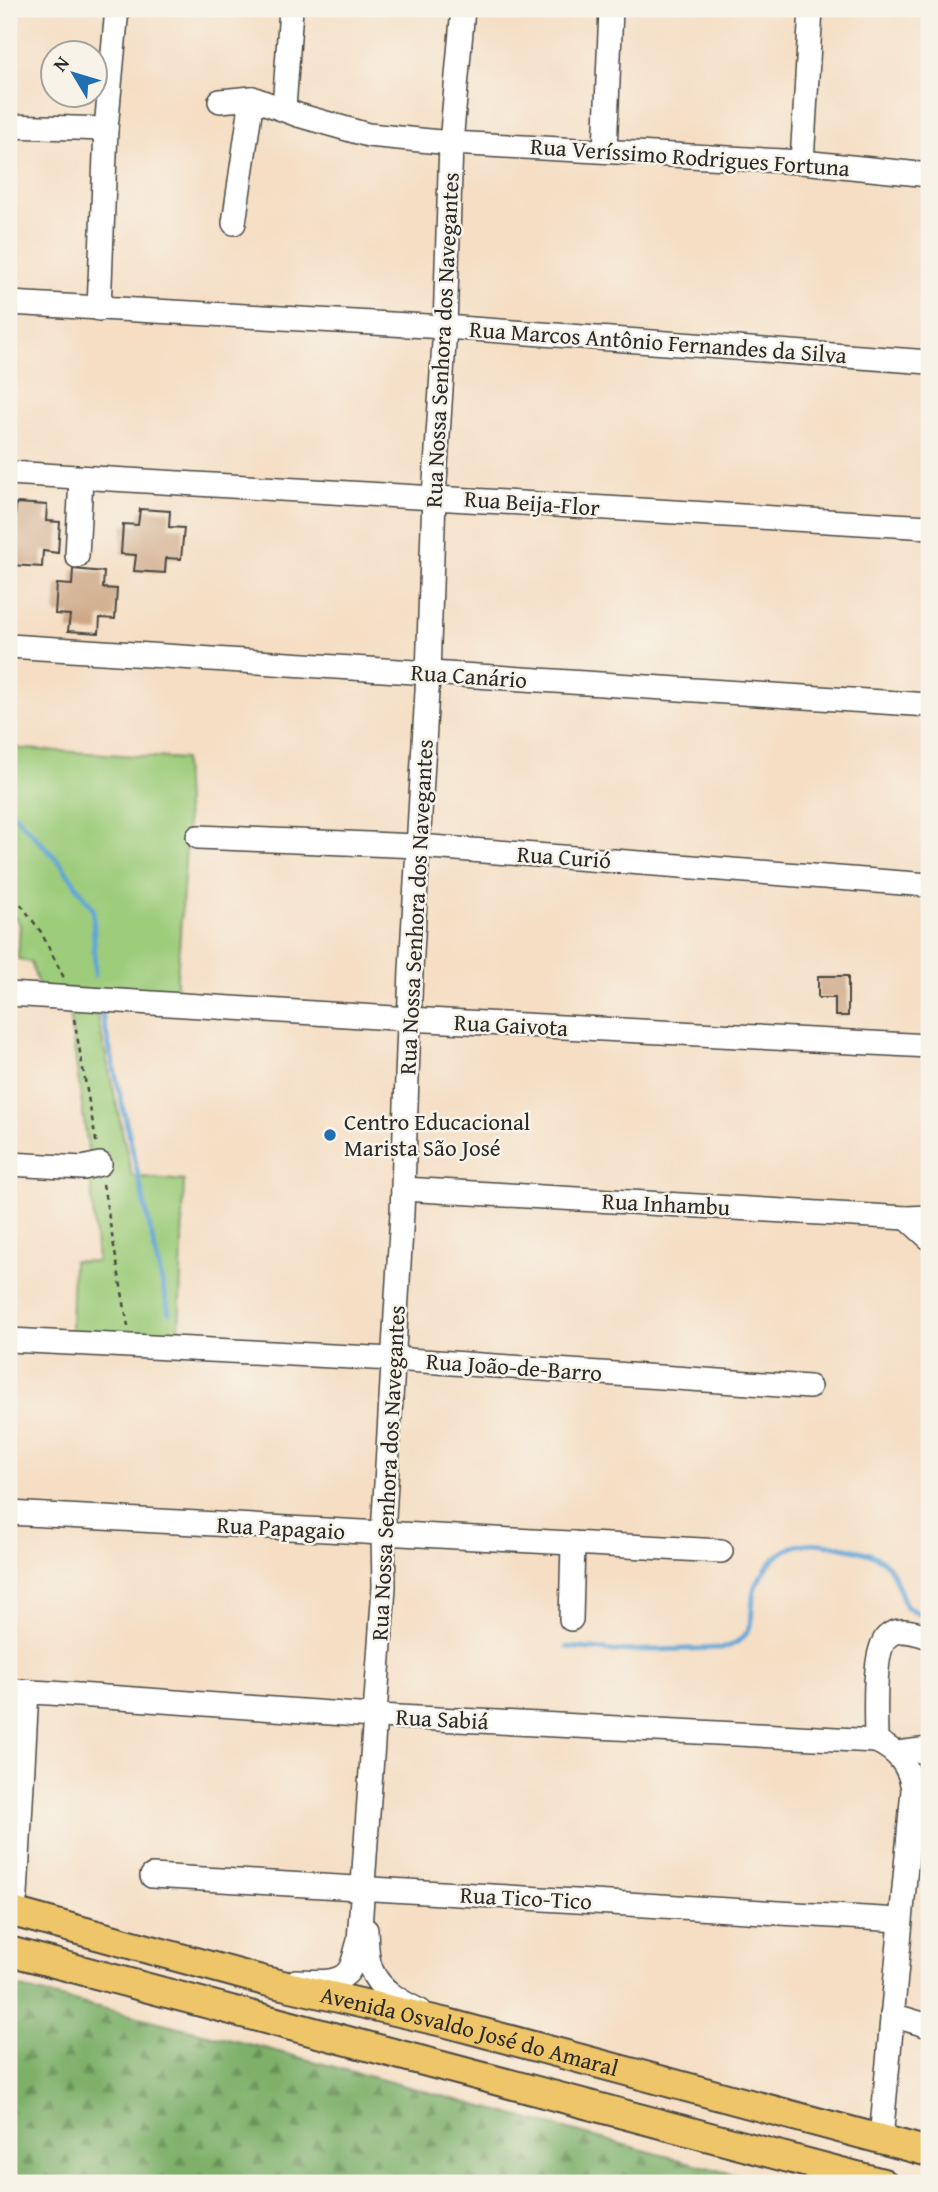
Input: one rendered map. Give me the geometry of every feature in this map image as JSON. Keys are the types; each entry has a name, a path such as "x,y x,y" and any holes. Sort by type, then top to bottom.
{"main road":[{"name":"Avenida Osvaldo José do Amaral","path":"10,1912 265,1981 447,2023 929,2152"},
{"path":"53,1962 66,1949 69,1939 65,1927"},
{"name":"Avenida Osvaldo José do Amaral","path":"9,1951 883,2183"}],"street":[{"path":"99,309 106,129 117,9"},
{"path":"284,108 291,9"},
{"name":"Rua Nossa Senhora dos Navegantes","path":"265,1981 327,1981 342,1977 350,1969 359,1941 384,1587 383,1534 428,674 434,497 445,327 451,143 463,9"},
{"path":"606,151 611,9"},
{"path":"802,162 811,9"},
{"path":"220,101 252,98 234,223"},
{"name":"Rua Veríssimo Rodrigues Fortuna","path":"252,98 298,115 368,135 451,143 802,162 929,175"},
{"path":"9,126 106,129"},
{"name":"Rua Marcos Antônio Fernandes da Silva","path":"9,303 445,327 929,362"},
{"name":"Rua Beija-Flor","path":"9,473 929,527"},
{"path":"77,556 81,478"},
{"name":"Rua Canário","path":"9,646 929,705"},
{"name":"Rua Curió","path":"198,837 418,846 929,885"},
{"name":"Rua Gaivota","path":"9,994 409,1019 929,1046"},
{"path":"9,1164 91,1166"},
{"name":"Rua Inhambu","path":"402,1189 918,1217"},
{"path":"918,1217 929,1238"},
{"name":"Rua João-de-Barro","path":"9,1340 393,1359 809,1387"},
{"name":"Rua Papagaio","path":"9,1513 721,1551"},
{"path":"571,1619 573,1543"},
{"path":"881,2139 913,1790 911,1775 897,1753 876,1741 877,1667 879,1650 887,1636 910,1631 929,1637"},
{"path":"10,1912 16,1895 18,1691"},
{"name":"Rua Sabiá","path":"18,1691 374,1715 876,1741"},
{"path":"897,1753 929,1749"},
{"name":"Rua Tico-Tico","path":"152,1876 900,1920"},
{"name":"Rua Nossa Senhora dos Navegantes","path":"363,1889 371,1969 395,1998 447,2023"},
{"path":"892,2015 929,2026"}],"path":[{"path":"9,888 41,932 70,998"}],"green space":[{"path":"9,748 184,759 187,832 176,993 39,988 31,962 18,959 20,924 9,911"},
{"path":"69,1012 97,1015 132,1176 184,1181 179,1336 71,1333 73,1261 97,1262 89,1156"},
{"path":"9,1985 268,2049 766,2183 9,2183"}],"building":[{"path":"16,503 47,505 46,521 60,522 58,553 43,551 42,567 11,565 13,545 9,545 9,522 15,522"},
{"path":"140,509 170,511 169,527 184,528 181,559 166,558 165,573 134,571 136,555 121,554 123,524 138,525"},
{"path":"73,569 104,572 103,588 117,589 115,619 100,618 99,633 68,631 70,615 55,614 57,584 72,585"},
{"path":"818,976 848,976 848,1016 835,1016 835,998 818,998"}],"waterway":[{"path":"9,809 61,864 93,909 95,975"},
{"path":"101,1010 169,1313"},
{"path":"567,1647 615,1651 724,1648 736,1643 744,1637 751,1623 755,1587 766,1569 773,1560 790,1548 810,1544 842,1547 880,1559 896,1580 906,1607 929,1619"}],"place":[{"name":"Centro Educacional Marista São José","path":"330,1135"}]}
